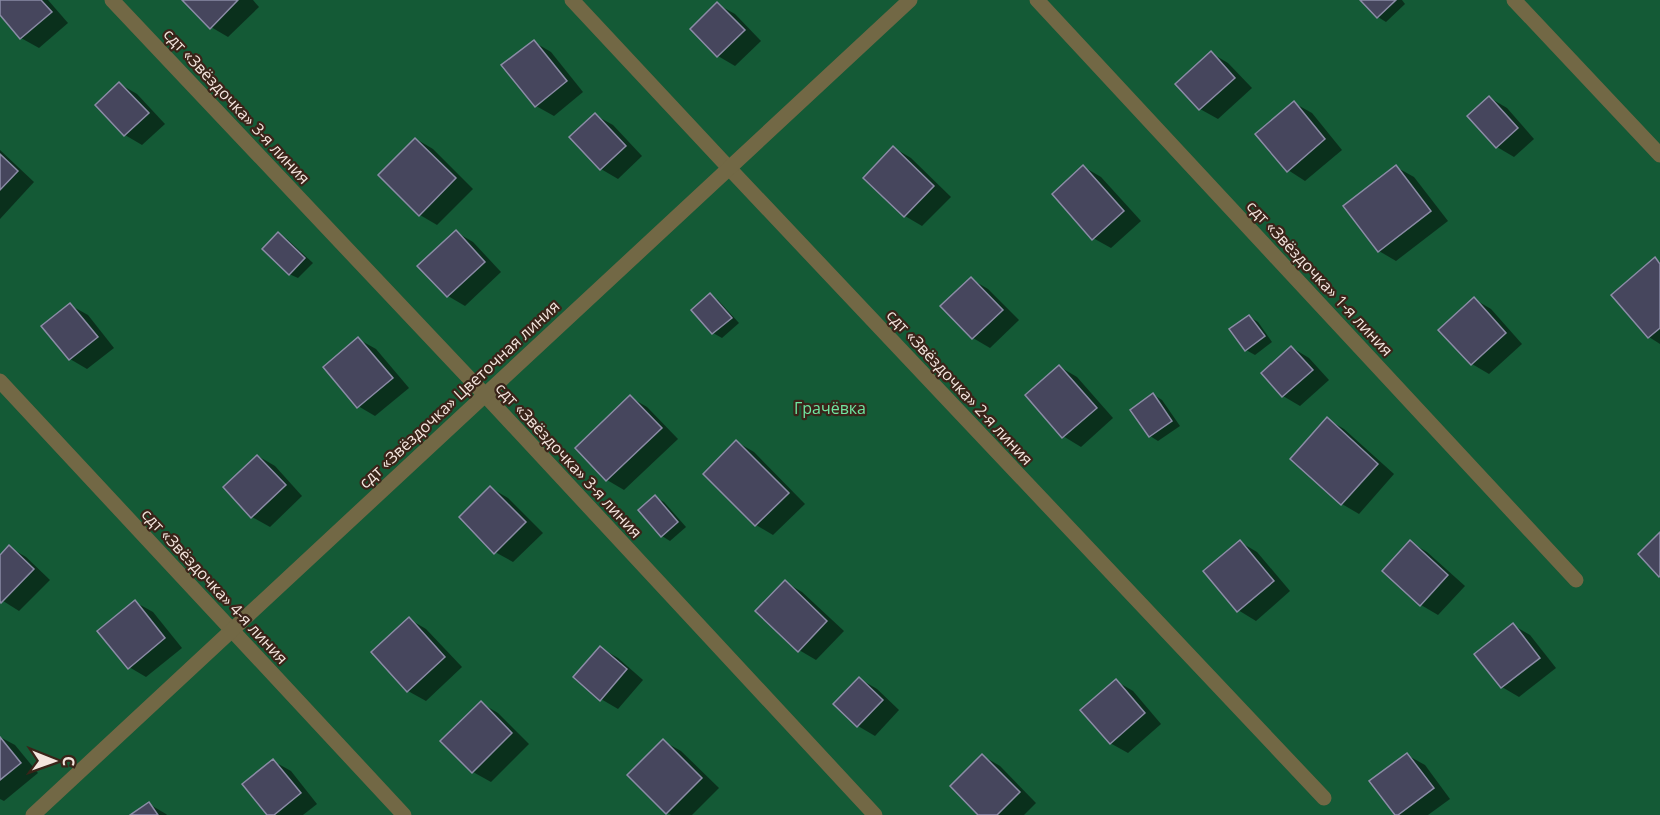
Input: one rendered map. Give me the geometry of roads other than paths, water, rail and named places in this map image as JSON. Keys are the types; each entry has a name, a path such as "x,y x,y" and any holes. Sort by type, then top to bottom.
{"street":[{"name":"сдт «Звёздочка» 3-я линия","path":"112,0 485,395 875,815"},
{"name":"сдт «Звёздочка» 2-я линия","path":"572,0 1324,798"},
{"name":"сдт «Звёздочка» Цветочная линия","path":"33,815 910,0"},
{"name":"сдт «Звёздочка» 1-я линия","path":"1037,0 1576,580"},
{"path":"1514,0 1660,155"},
{"name":"сдт «Звёздочка» 4-я линия","path":"0,381 404,815"}],"park label":[{"name":"Грачёвка","path":"830,408"}]}
